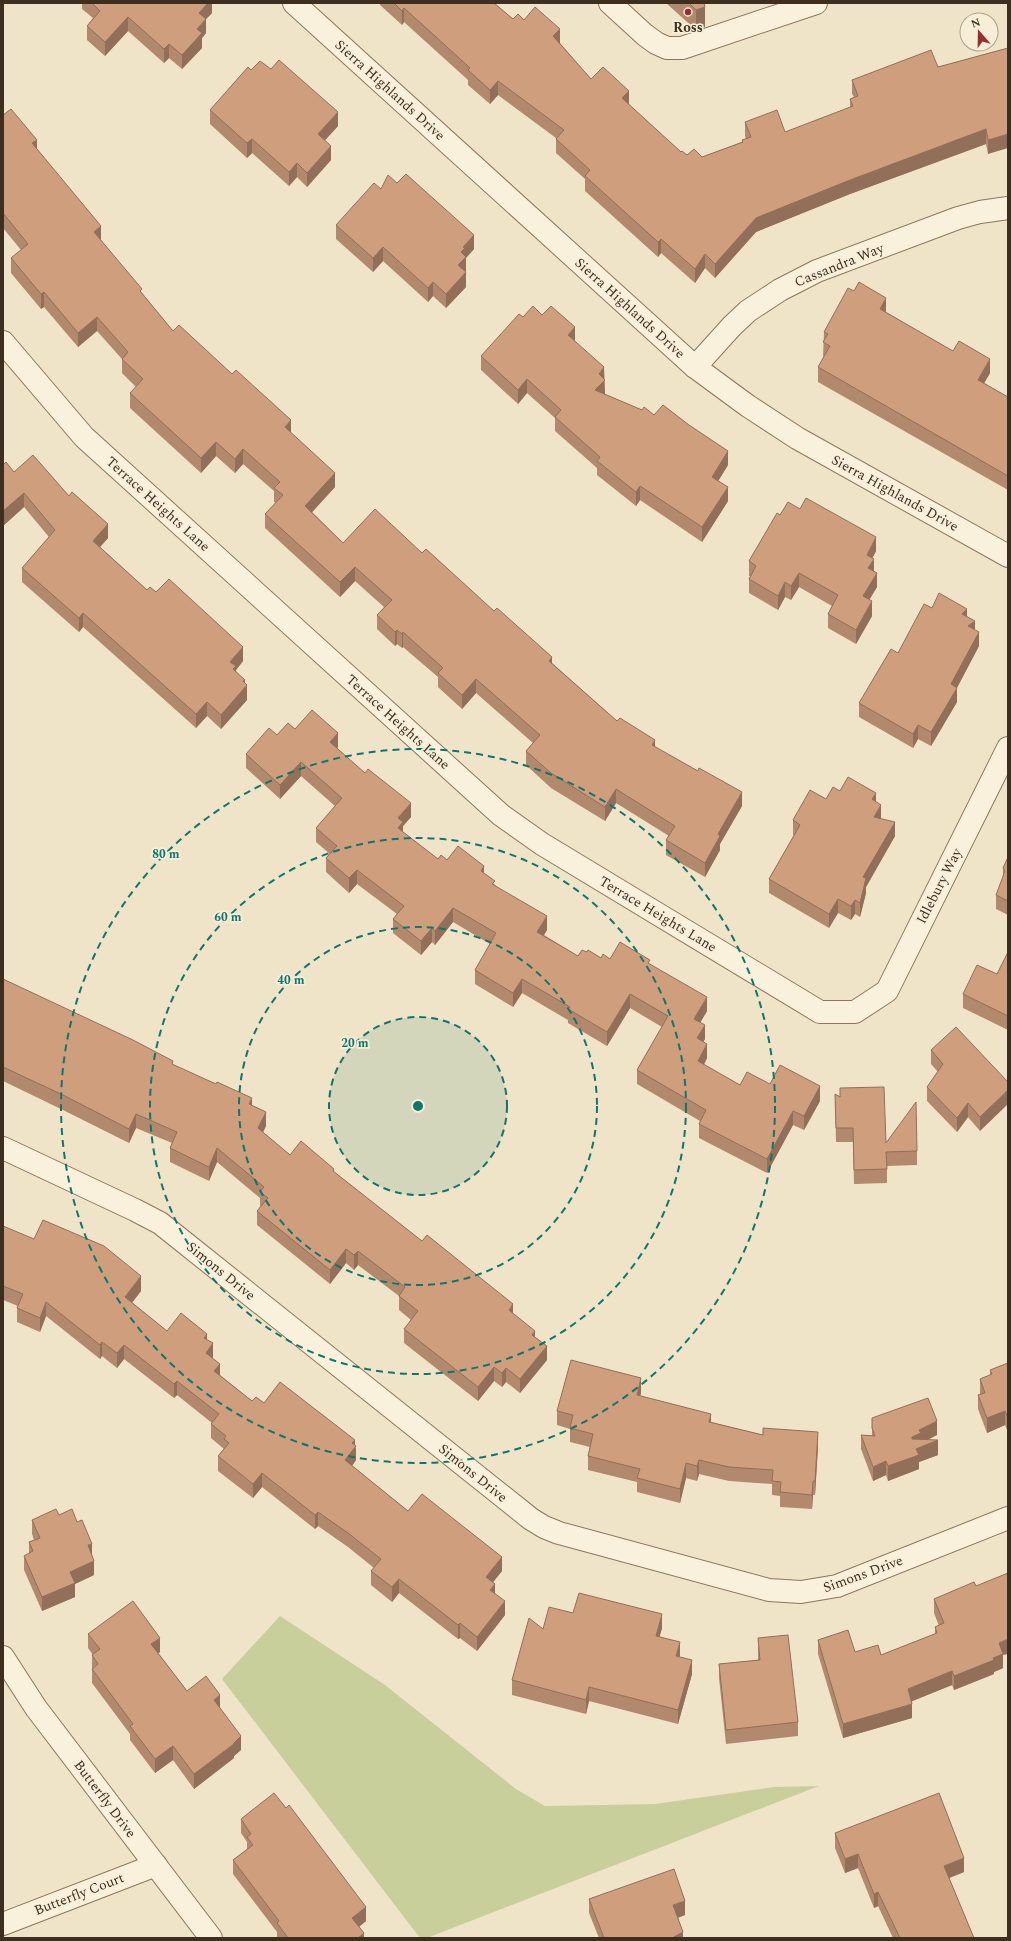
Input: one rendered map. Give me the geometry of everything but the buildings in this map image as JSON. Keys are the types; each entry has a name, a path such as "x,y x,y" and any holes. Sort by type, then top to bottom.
{"street":[{"name":"Sierra Highlands Drive","path":"294,3 695,367 748,406 797,438 1008,556"},
{"path":"610,3 645,35 668,48 682,48 816,3"},
{"name":"Cassandra Way","path":"695,367 748,311 780,290 804,277 958,218 980,212 1008,208"},
{"name":"Terrace Heights Lane","path":"3,342 84,437 501,815 542,844 820,1012 855,1012"},
{"name":"Idlebury Way","path":"855,1012 887,991 1008,748"},
{"name":"Simons Drive","path":"3,1148 160,1223 531,1519 544,1527 559,1533 769,1590 801,1592 837,1586 1008,1518"},
{"name":"Butterfly Drive","path":"3,1657 36,1708 211,1938"},
{"name":"Butterfly Court","path":"3,1924 156,1865"}],"green space":[{"path":"280,1616 385,1685 516,1789 545,1806 655,1804 774,1787 819,1786 427,1938 420,1938 222,1679"}],"place":[{"name":"Ross","path":"688,12"}]}
